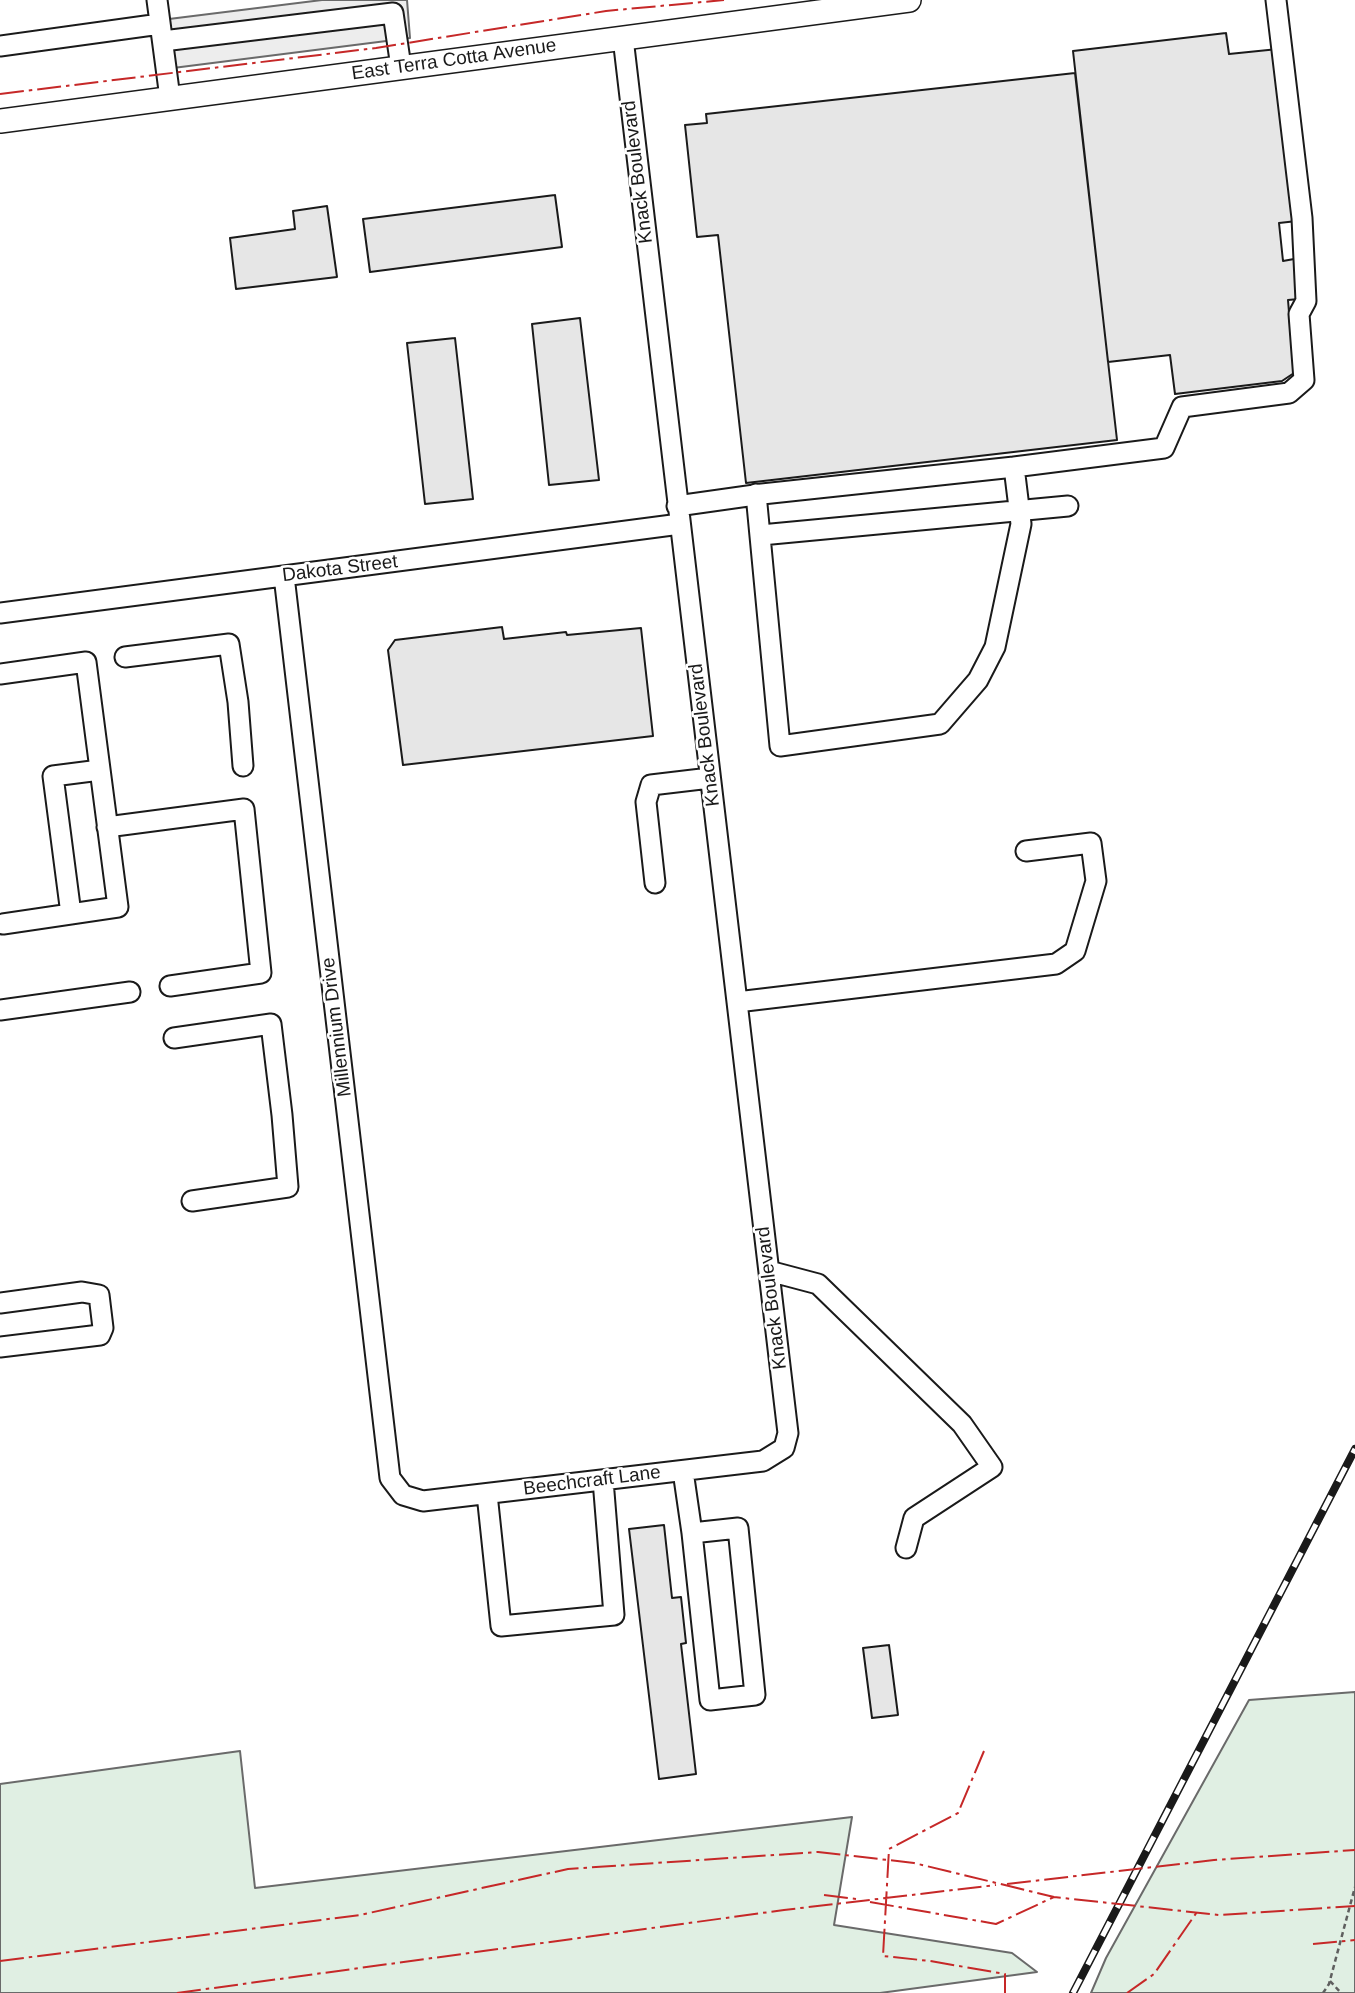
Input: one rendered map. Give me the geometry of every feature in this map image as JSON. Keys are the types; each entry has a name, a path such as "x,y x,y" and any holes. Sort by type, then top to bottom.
{"main road":[{"name":"East Terra Cotta Avenue","path":"0,120 623,38 838,5 909,0"}],"street":[{"path":"157,0 170,98"},
{"name":"Dakota Street","path":"0,613 284,576 678,515 756,494 1164,448 1182,407 1289,393 1304,380 1300,314 1306,301 1301,218 1276,0"},
{"path":"0,46 393,13 401,67"},
{"name":"Knack Boulevard","path":"623,38 788,1433"},
{"path":"756,494 780,746 940,724 978,680 995,647 1021,524 1014,467"},
{"path":"761,535 1068,506"},
{"name":"Millennium Drive","path":"284,576 390,1478"},
{"path":"125,657 229,644 238,702 243,766"},
{"path":"0,674 86,662 118,907 3,924"},
{"path":"71,914 53,776 100,770"},
{"path":"655,883 646,802 651,785 710,778"},
{"path":"107,827 244,809 261,973 170,986"},
{"path":"737,1002 1056,964 1074,951 1096,881 1091,843 1026,850"},
{"path":"0,1010 130,992"},
{"path":"174,1038 271,1024 282,1115 288,1186 192,1200"},
{"path":"769,1271 818,1284 962,1424 992,1467 914,1518 906,1548"},
{"path":"0,1303 82,1292 99,1295 103,1328 100,1335 0,1347"},
{"name":"Beechcraft Lane","path":"390,1478 403,1495 423,1501 763,1461 784,1448 788,1433"},
{"path":"683,1471 710,1700 755,1695 738,1528 692,1533"},
{"path":"487,1493 501,1626 614,1615 603,1480"}],"path":[{"path":"1323,1993 1330,1980 1355,1886"},
{"path":"1330,1980 1341,1993"}],"green space":[{"path":"1355,1692 1355,1993 1091,1993 1106,1958 1249,1700"},
{"path":"240,1751 255,1888 852,1817 834,1925 1012,1953 1037,1972 880,1993 0,1993 0,1784"}],"shaded area":[{"path":"322,0 407,0 410,38 173,68 169,19"}],"building":[{"path":"1226,33 1229,54 1278,49 1297,221 1279,223 1283,261 1294,259 1299,299 1288,300 1294,373 1282,381 1175,394 1170,355 1108,362 1073,51"},
{"path":"1075,73 1117,440 746,483 718,235 697,237 685,125 707,123 706,114"},
{"path":"555,195 562,247 370,272 363,219"},
{"path":"327,206 337,277 236,289 230,238 295,229 293,211"},
{"path":"580,318 599,480 549,485 532,324"},
{"path":"455,338 473,499 425,504 407,343"},
{"path":"502,627 504,639 641,628 653,736 403,765 388,650 395,640"},
{"path":"664,1525 672,1598 681,1597 686,1643 681,1644 696,1774 659,1779 629,1529"},
{"path":"889,1645 898,1715 872,1718 863,1648"}],"railway":[{"path":"1073,1993 1355,1449"}],"power":[{"path":"0,94 376,48 606,11 724,0"},
{"path":"984,1751 958,1813 889,1849 883,1956 1005,1974 1005,1993"},
{"path":"1007,1884 1214,1860 1355,1850"},
{"path":"0,1961 360,1915 568,1869 818,1852 914,1863 1054,1897 1219,1915 1355,1906"},
{"path":"177,1993 784,1910 996,1885"},
{"path":"824,1895 856,1899"},
{"path":"870,1902 996,1924 1054,1897"},
{"path":"1127,1993 1154,1974 1197,1912"},
{"path":"1313,1944 1355,1940"}]}
